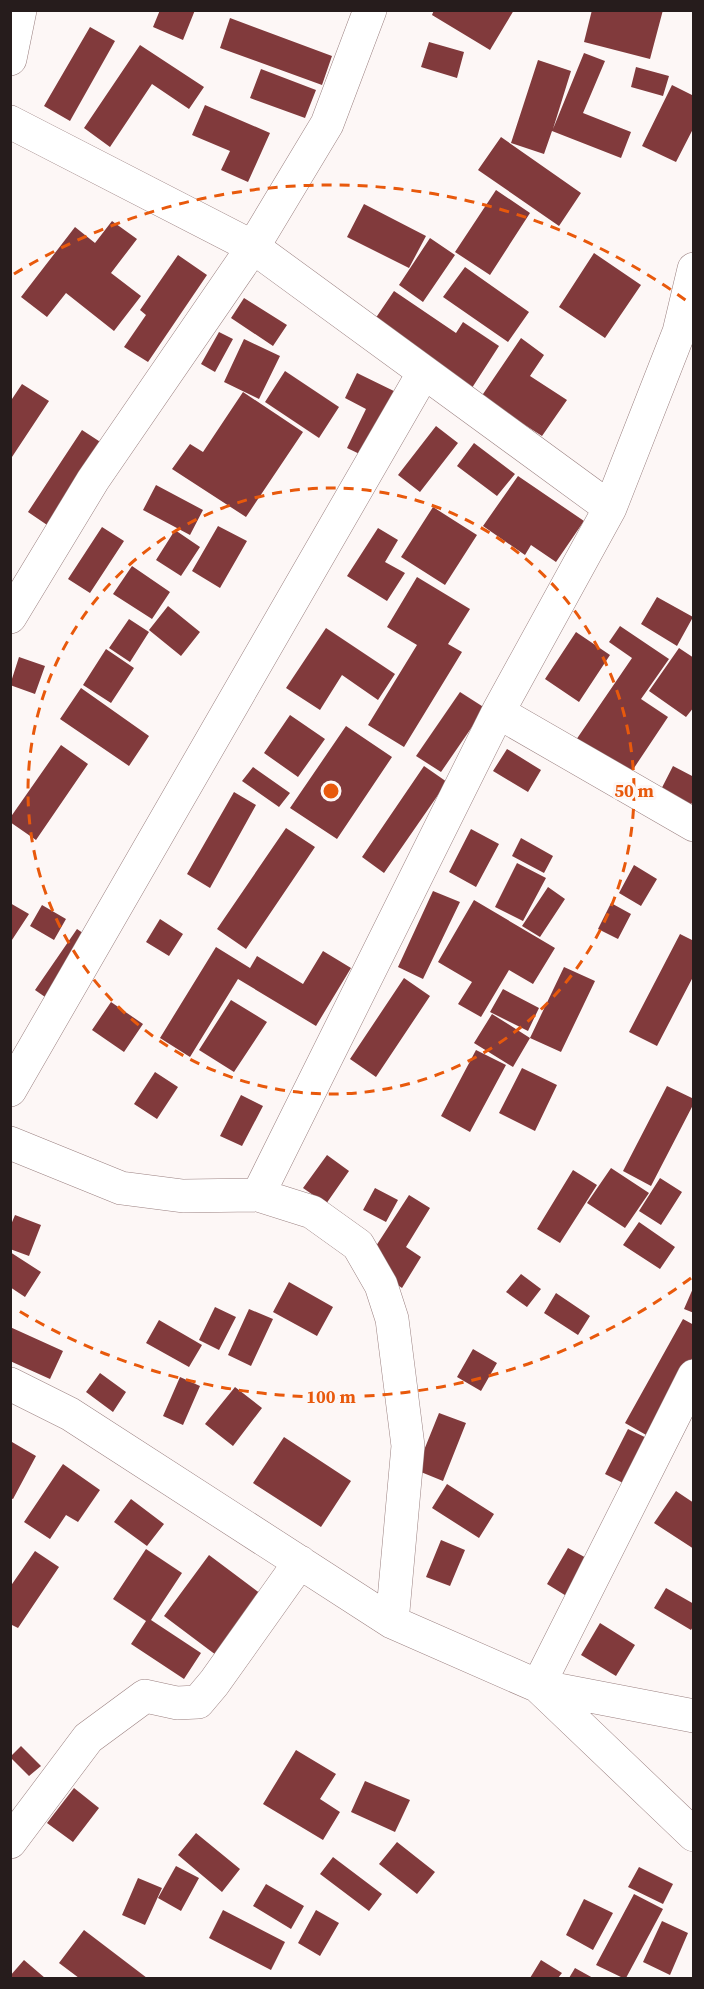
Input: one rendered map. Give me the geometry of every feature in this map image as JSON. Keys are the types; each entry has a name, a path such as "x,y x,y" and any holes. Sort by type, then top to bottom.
{"street":[{"path":"10,59 20,10"},
{"path":"10,617 93,480 253,247 327,124 370,10"},
{"path":"10,122 253,247 610,508"},
{"path":"258,1195 498,712 610,508 679,332 693,269"},
{"path":"10,1090 424,372"},
{"path":"498,712 693,825"},
{"path":"10,1143 121,1188 183,1196 258,1195 312,1212 358,1245 381,1285 392,1319 408,1446 392,1622"},
{"path":"538,1686 693,1376"},
{"path":"10,1384 70,1414 392,1622 538,1686 693,1716"},
{"path":"10,1842 88,1738 124,1710 145,1696 177,1703 198,1702 300,1562"},
{"path":"538,1686 693,1835"}],"building":[{"path":"160,10 195,10 183,40 153,27"},
{"path":"434,10 514,10 490,50 432,15"},
{"path":"592,10 663,10 650,59 584,42"},
{"path":"230,18 332,56 322,85 220,48"},
{"path":"90,27 115,41 70,121 44,106"},
{"path":"429,42 464,52 457,78 421,67"},
{"path":"140,45 204,87 189,109 152,84 110,147 84,128"},
{"path":"584,53 605,61 583,113 631,132 621,158 552,131 544,154 511,143 538,60 571,71 553,129"},
{"path":"636,67 669,76 663,96 631,87"},
{"path":"261,69 316,90 305,118 250,98"},
{"path":"672,85 694,96 694,127 676,162 642,146"},
{"path":"205,105 270,133 248,182 221,170 230,151 192,135"},
{"path":"501,137 581,193 559,226 478,170"},
{"path":"496,190 530,213 490,275 455,252"},
{"path":"364,204 426,236 409,268 347,237"},
{"path":"112,221 137,239 111,273 141,296 114,331 66,293 47,317 21,297 75,227 95,243"},
{"path":"430,238 455,255 423,302 399,285"},
{"path":"594,253 641,285 605,338 559,307"},
{"path":"178,255 207,275 148,362 124,347 146,315 140,310"},
{"path":"465,267 529,312 508,342 443,297"},
{"path":"394,291 456,333 463,322 499,346 470,391 371,325"},
{"path":"244,298 287,325 273,346 231,318"},
{"path":"219,332 233,339 215,372 201,364"},
{"path":"521,338 544,355 530,376 567,400 542,436 481,397"},
{"path":"244,339 280,356 259,399 224,382"},
{"path":"285,371 339,407 319,438 265,402"},
{"path":"357,373 400,394 368,458 347,448 366,409 345,398"},
{"path":"22,384 49,401 10,460 10,402"},
{"path":"243,392 303,432 246,517 172,469 190,444 203,452"},
{"path":"436,426 458,443 420,492 398,475"},
{"path":"82,430 108,447 53,529 28,512"},
{"path":"474,443 515,474 497,496 457,466"},
{"path":"518,476 584,521 556,562 531,545 525,555 483,526"},
{"path":"156,485 203,510 190,535 143,510"},
{"path":"433,507 477,535 445,585 401,557"},
{"path":"218,526 247,541 220,588 192,571"},
{"path":"102,527 124,541 90,593 68,579"},
{"path":"378,528 398,540 385,562 405,573 387,601 347,576"},
{"path":"175,530 200,547 181,576 156,560"},
{"path":"132,566 170,592 152,619 113,594"},
{"path":"417,577 470,609 448,644 462,652 404,747 368,725 417,645 387,627"},
{"path":"657,597 693,617 677,646 641,624"},
{"path":"168,606 200,632 181,656 149,630"},
{"path":"129,619 149,632 130,662 109,648"},
{"path":"620,626 669,659 641,699 668,717 616,795 563,759 632,658 609,642"},
{"path":"326,628 395,674 378,700 342,675 320,710 286,688"},
{"path":"576,632 610,655 579,702 545,679"},
{"path":"679,648 694,658 694,707 686,717 649,691"},
{"path":"106,649 134,668 111,703 83,685"},
{"path":"19,657 45,666 35,694 10,685"},
{"path":"81,688 149,736 129,766 60,719"},
{"path":"460,692 485,708 441,772 416,756"},
{"path":"290,715 325,739 298,777 264,753"},
{"path":"346,726 392,757 337,839 290,808"},
{"path":"61,745 88,764 36,840 10,822 10,818"},
{"path":"507,749 541,770 528,792 493,771"},
{"path":"424,766 447,782 384,873 362,857"},
{"path":"673,766 694,777 694,799 678,828 649,813"},
{"path":"253,767 290,793 279,807 242,781"},
{"path":"234,792 256,805 210,888 187,874"},
{"path":"286,828 315,847 246,949 217,929"},
{"path":"471,829 499,844 476,887 449,872"},
{"path":"521,838 553,856 544,873 512,856"},
{"path":"517,863 546,878 523,921 495,907"},
{"path":"634,865 657,879 641,906 619,893"},
{"path":"548,887 565,899 540,937 522,926"},
{"path":"433,891 460,902 423,979 398,967"},
{"path":"474,900 555,948 533,984 509,970 481,1017 458,1004 472,982 438,962"},
{"path":"10,903 29,914 10,943"},
{"path":"611,903 631,914 618,939 598,929"},
{"path":"42,905 66,919 54,940 30,926"},
{"path":"160,919 183,934 169,956 146,942"},
{"path":"77,929 99,944 58,1006 35,990"},
{"path":"680,934 694,941 694,975 657,1046 629,1032"},
{"path":"216,947 250,968 257,956 303,984 323,951 351,968 316,1026 238,979 190,1057 160,1038"},
{"path":"564,967 595,981 561,1052 530,1038"},
{"path":"404,978 430,996 376,1077 350,1059"},
{"path":"503,989 539,1008 528,1031 490,1012"},
{"path":"231,1000 267,1022 234,1072 199,1050"},
{"path":"111,1002 143,1024 124,1052 92,1030"},
{"path":"492,1014 530,1038 513,1067 474,1043"},
{"path":"476,1050 506,1065 470,1132 441,1116"},
{"path":"522,1068 557,1085 535,1131 499,1113"},
{"path":"155,1072 178,1087 157,1119 134,1104"},
{"path":"667,1086 694,1099 694,1103 651,1186 623,1171"},
{"path":"241,1095 263,1106 242,1146 220,1136"},
{"path":"327,1155 349,1171 326,1204 303,1188"},
{"path":"611,1168 649,1193 625,1228 587,1203"},
{"path":"573,1170 597,1185 560,1243 537,1229"},
{"path":"660,1178 682,1192 661,1225 639,1211"},
{"path":"375,1188 398,1200 386,1222 363,1210"},
{"path":"409,1195 430,1208 406,1247 421,1257 402,1288 365,1263"},
{"path":"15,1215 41,1225 29,1256 10,1249 10,1227"},
{"path":"639,1222 675,1247 660,1269 623,1245"},
{"path":"10,1252 41,1272 25,1297 10,1287"},
{"path":"521,1274 541,1289 527,1307 506,1292"},
{"path":"289,1282 333,1307 317,1336 273,1312"},
{"path":"694,1286 694,1313 684,1309"},
{"path":"556,1293 590,1316 578,1335 544,1313"},
{"path":"215,1307 236,1317 219,1350 199,1340"},
{"path":"249,1309 273,1319 251,1366 228,1355"},
{"path":"683,1319 694,1325 694,1355 648,1436 625,1423"},
{"path":"159,1320 202,1345 189,1367 146,1343"},
{"path":"10,1327 63,1351 50,1379 10,1361"},
{"path":"473,1349 497,1363 481,1391 457,1377"},
{"path":"100,1373 126,1392 113,1412 86,1392"},
{"path":"180,1377 200,1386 183,1425 163,1416"},
{"path":"235,1387 262,1408 233,1446 205,1424"},
{"path":"439,1413 466,1423 443,1481 416,1470"},
{"path":"628,1429 655,1442 631,1487 605,1474"},
{"path":"284,1437 351,1481 321,1527 253,1483"},
{"path":"12,1442 36,1456 13,1499 10,1498"},
{"path":"63,1464 100,1490 78,1522 66,1515 50,1539 24,1522"},
{"path":"447,1484 494,1514 479,1538 432,1508"},
{"path":"676,1491 694,1503 694,1549 654,1523"},
{"path":"131,1499 164,1524 147,1546 114,1522"},
{"path":"441,1540 465,1550 450,1586 426,1577"},
{"path":"568,1548 590,1560 568,1597 547,1584"},
{"path":"146,1549 182,1573 151,1620 201,1653 184,1679 131,1644 146,1621 113,1599"},
{"path":"35,1551 59,1567 18,1628 10,1624 10,1587"},
{"path":"209,1555 261,1594 216,1655 164,1616"},
{"path":"666,1588 694,1604 694,1625 691,1630 654,1608"},
{"path":"600,1623 635,1645 616,1676 581,1655"},
{"path":"21,1746 41,1766 29,1776 10,1757"},
{"path":"296,1750 336,1774 320,1799 340,1812 323,1840 263,1804"},
{"path":"365,1781 410,1800 395,1832 351,1812"},
{"path":"74,1788 99,1808 73,1842 47,1823"},
{"path":"196,1833 240,1869 222,1892 178,1855"},
{"path":"397,1842 435,1872 417,1894 379,1864"},
{"path":"333,1857 382,1894 369,1911 320,1874"},
{"path":"176,1866 199,1878 181,1911 158,1898"},
{"path":"639,1867 673,1884 663,1904 628,1887"},
{"path":"138,1878 162,1888 145,1925 122,1915"},
{"path":"266,1884 304,1906 291,1929 253,1906"},
{"path":"634,1894 663,1909 626,1978 623,1978 596,1965"},
{"path":"584,1899 613,1913 593,1950 566,1935"},
{"path":"223,1910 285,1942 271,1970 209,1938"},
{"path":"316,1910 339,1923 320,1956 298,1943"},
{"path":"662,1921 688,1933 670,1975 643,1962"},
{"path":"84,1930 147,1978 79,1978 59,1963"},
{"path":"24,1960 45,1978 10,1978"},
{"path":"541,1960 562,1973 558,1978 530,1978"},
{"path":"575,1968 593,1978 569,1978"}]}
